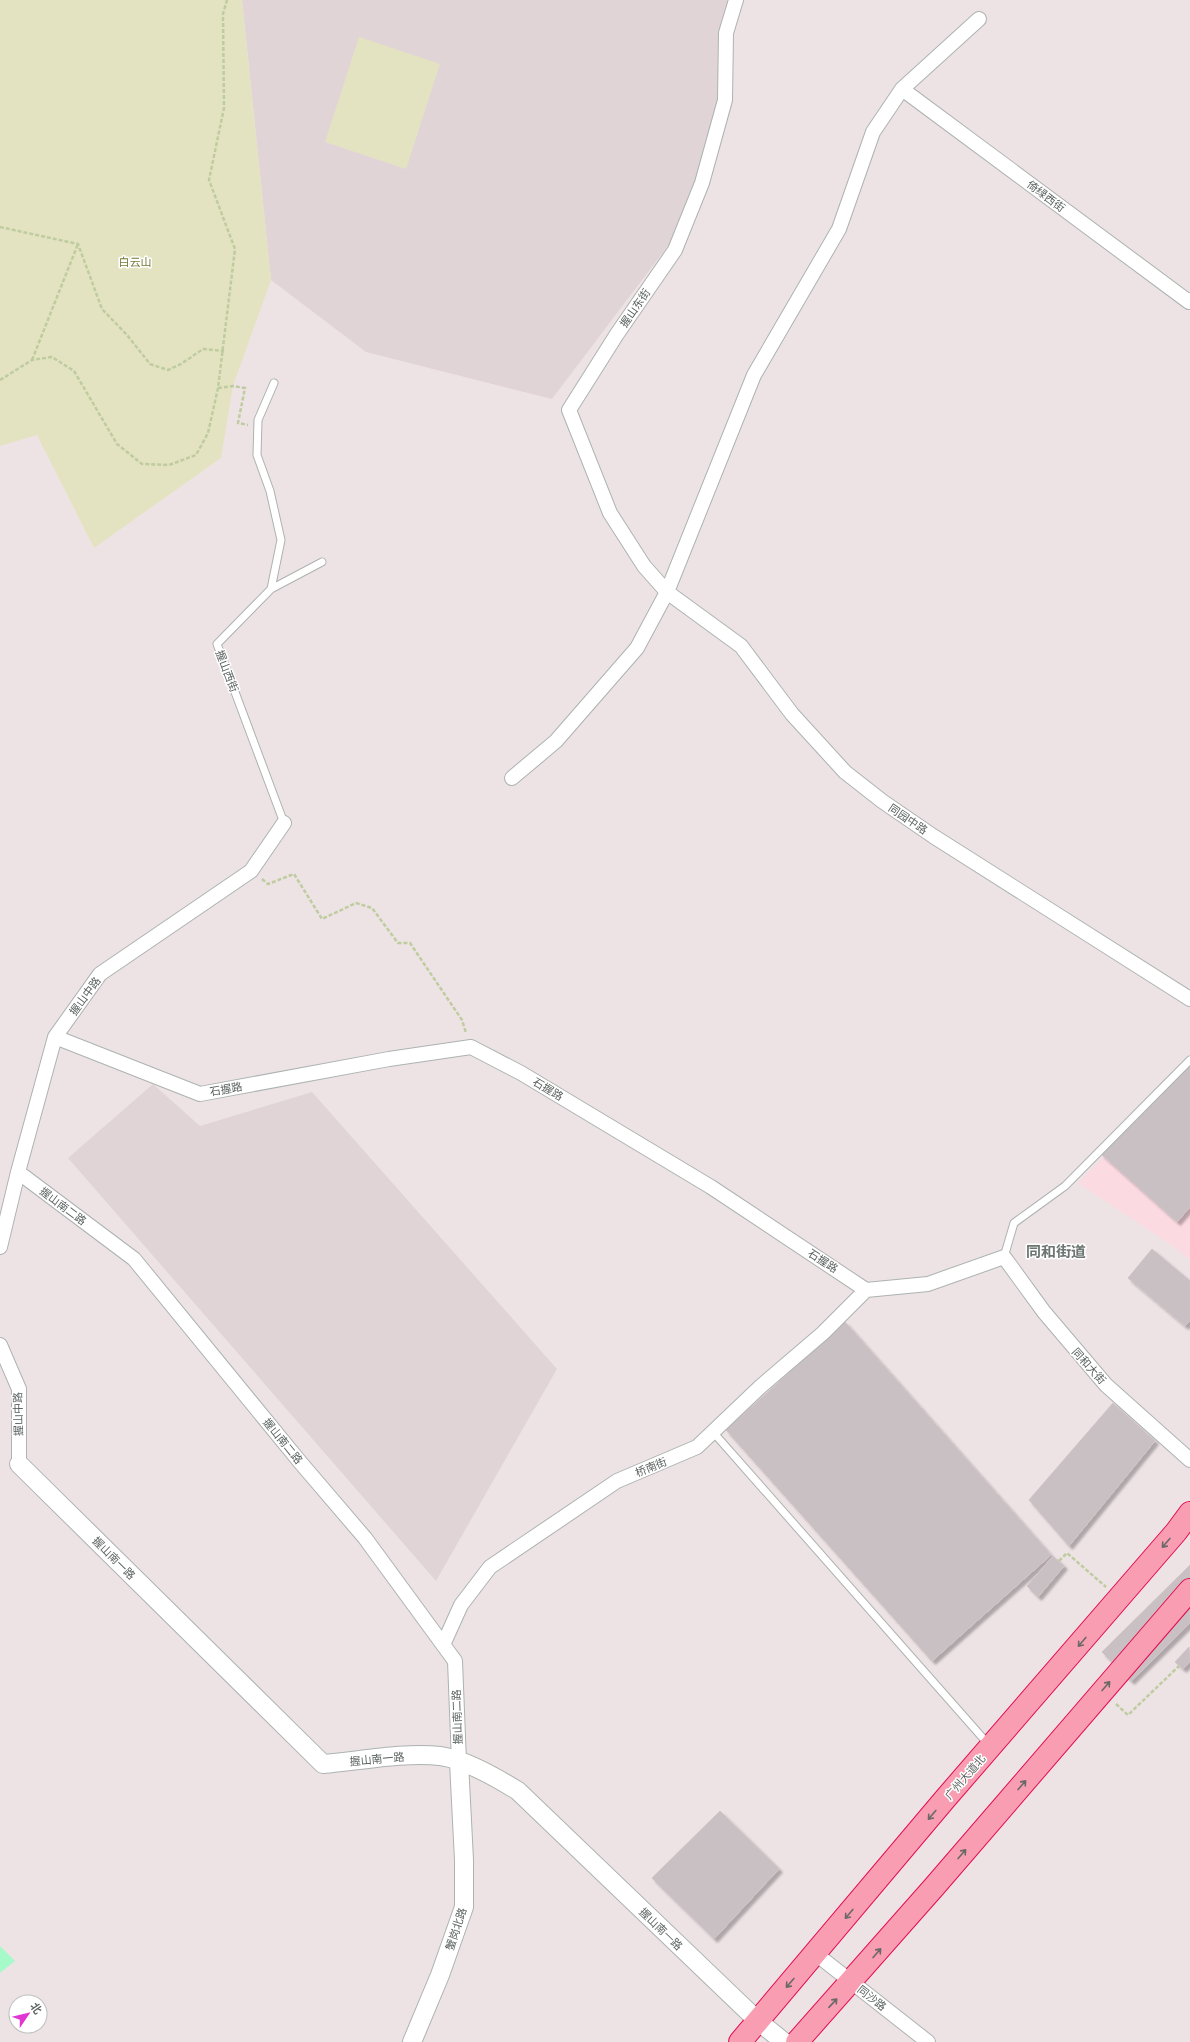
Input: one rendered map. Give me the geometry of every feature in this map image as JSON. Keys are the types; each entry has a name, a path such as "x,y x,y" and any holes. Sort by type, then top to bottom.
{"highway":[{"name":"广州大道北","path":"740,2042 990,1747 1176,1532 1190,1513"},
{"path":"797,2042 852,1982 1190,1590"}],"street":[{"name":"握山东街","path":"667,592 644,566 610,513 569,410 617,334 674,250 700,189 725,100 726,33 736,0"},
{"path":"512,778 556,741 637,648 667,592 754,375 839,229 873,132 902,89 979,19"},
{"name":"倚绿西街","path":"902,89 1189,302 1190,300"},
{"name":"同园中路","path":"667,592 741,646 792,714 845,772 882,801 933,836 1190,998"},
{"name":"握山中路","path":"0,1248 18,1172 55,1037 100,974 251,871 284,823"},
{"name":"石握路","path":"55,1037 200,1094 389,1059 471,1047 521,1073 711,1187 866,1290"},
{"name":"握山南二路","path":"18,1172 134,1259 300,1462 365,1538 456,1661 459,1762"},
{"path":"866,1290 928,1284 1004,1257"},
{"name":"同和大街","path":"1004,1257 1044,1312 1106,1385 1190,1460"},
{"name":"桥南街","path":"443,1645 461,1605 490,1567 617,1480 697,1447 760,1387 823,1333 866,1290"},
{"name":"握山中路","path":"0,1345 19,1389 19,1464"},
{"name":"握山南一路","path":"19,1464 323,1764 418,1755 441,1756 459,1762 501,1781 518,1791 758,2021 784,2042"},
{"name":"蟹岗北路","path":"412,2042 440,1975 464,1907 464,1860 459,1762"},
{"name":"同沙路","path":"816,1954 928,2042"}],"lane":[{"path":"271,589 281,540 270,491 257,455 258,420 274,383"},
{"name":"握山西街","path":"284,823 217,644 271,589 322,562"},
{"path":"1004,1257 1014,1223 1064,1186 1190,1060"},
{"path":"713,1432 990,1747"}],"path":[{"path":"0,380 32,360 52,357 74,371 117,444 142,464 170,465 196,454 208,433 218,388 224,351 235,249 209,180 224,108 223,14 227,0"},
{"path":"0,226 78,244"},
{"path":"78,244 102,309 127,335 150,364 168,370 181,364 203,349 224,351"},
{"path":"32,360 78,244"},
{"path":"218,388 233,386 245,388 238,423 258,426"},
{"path":"251,871 268,884 294,874 322,919 356,903 372,908 398,943 410,943 462,1020 471,1047"},
{"path":"1059,1561 1066,1553 1118,1598"},
{"path":"1102,1691 1128,1715 1179,1666"}],"shaded area":[{"path":"242,0 728,0 725,100 686,222 552,399 366,352 271,280"},
{"path":"1190,1070 1190,1260 1170,1244 1078,1183"},
{"path":"153,1084 200,1126 312,1092 557,1369 436,1581 68,1158"},
{"path":"0,1946 15,1961 0,1973"}],"green space":[{"name":"白云山","path":"0,0 242,0 271,280 233,386 221,458 94,548 37,435 0,446"},
{"path":"359,37 440,64 406,169 325,142"}],"building":[{"path":"1190,1063 1190,1207 1177,1222 1101,1154"},
{"path":"1152,1249 1190,1281 1190,1321 1185,1326 1128,1278"},
{"path":"845,1322 1051,1555 932,1661 726,1430"},
{"path":"1113,1403 1155,1441 1069,1546 1029,1500"},
{"path":"1053,1556 1064,1566 1038,1597 1027,1586"},
{"path":"1190,1565 1190,1623 1131,1681 1102,1652"},
{"path":"1189,1647 1190,1662 1183,1669 1175,1662"},
{"path":"720,1811 779,1869 714,1939 652,1878"}],"district":[{"name":"同和街道","path":"1056,1251"}]}
